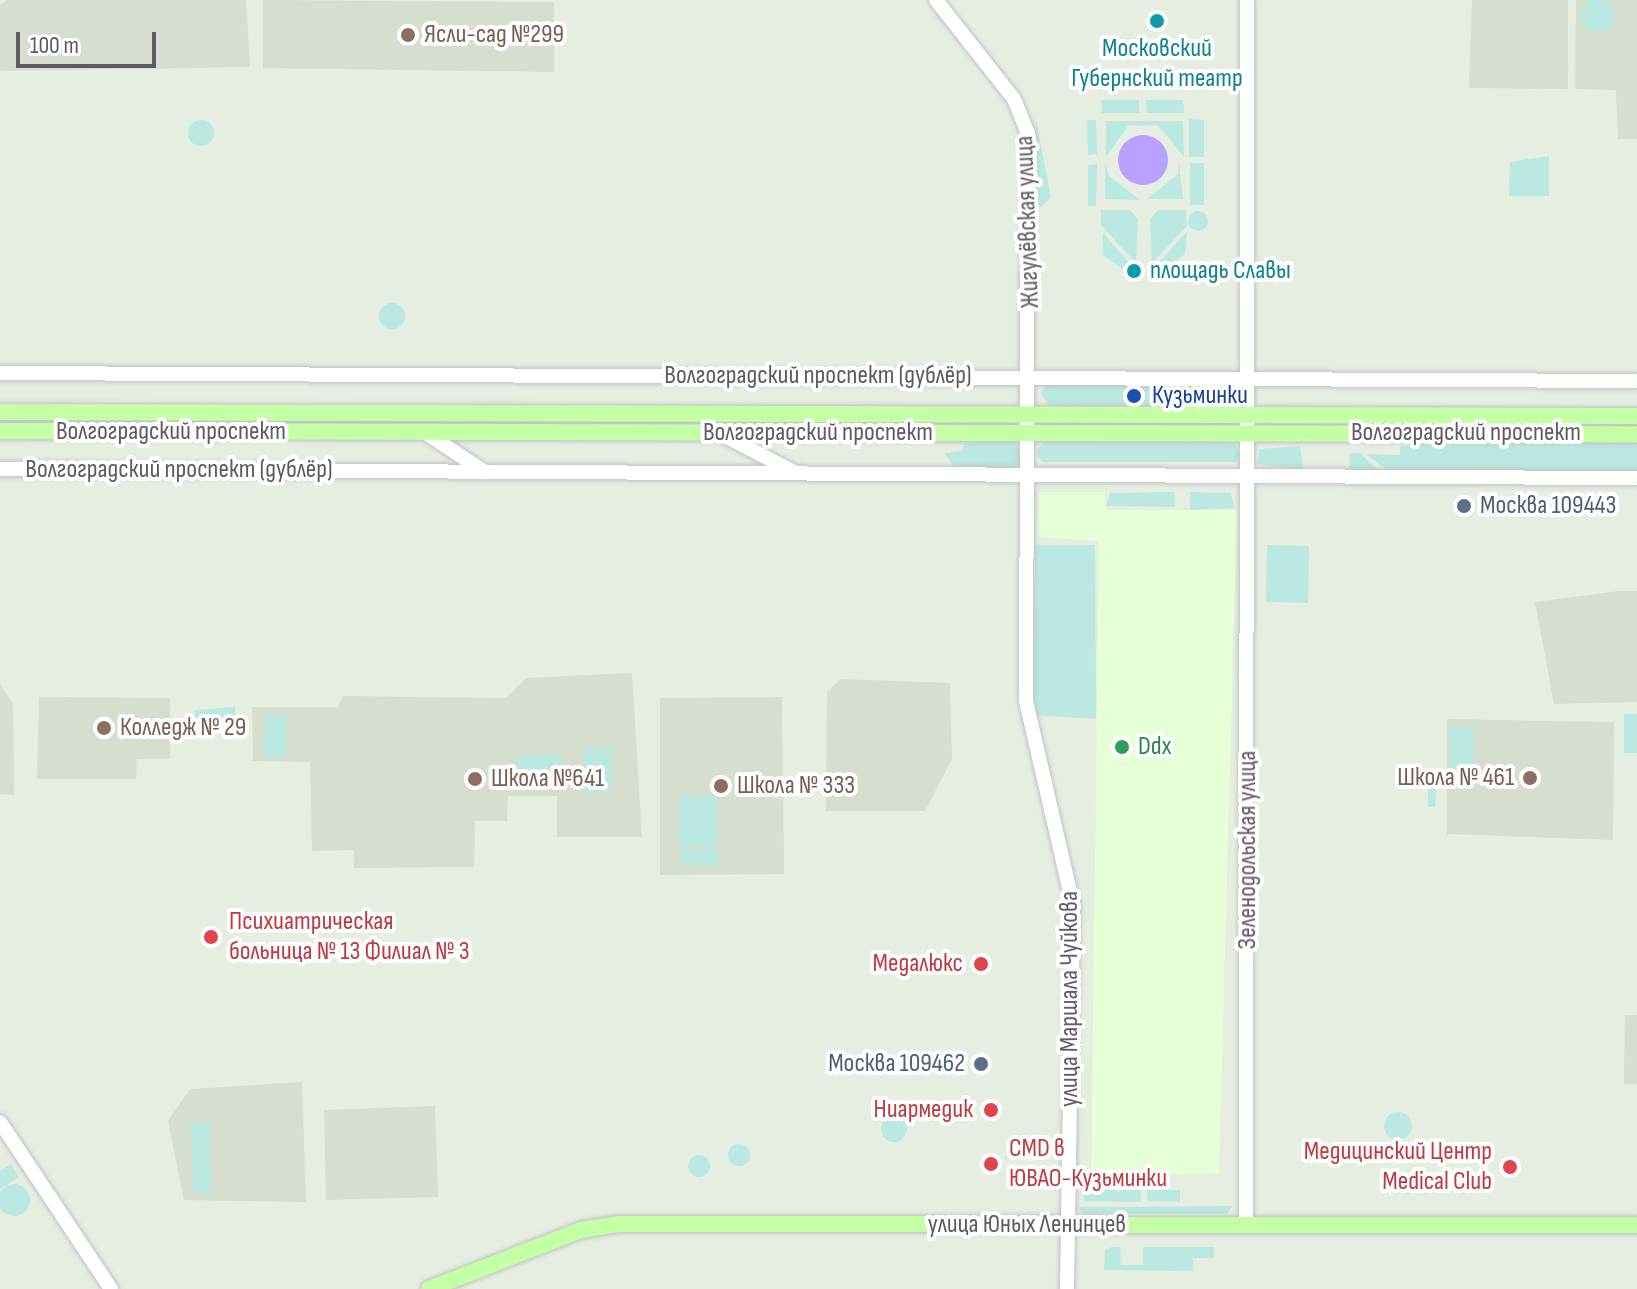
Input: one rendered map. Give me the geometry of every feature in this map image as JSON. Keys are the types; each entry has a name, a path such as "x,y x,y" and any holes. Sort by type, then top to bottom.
{"main road":[{"name":"Волгоградский проспект","path":"0,412 1031,425"},
{"name":"Волгоградский проспект","path":"0,431 713,433 1637,416"},
{"name":"Волгоградский проспект","path":"1250,423 1637,434"},
{"name":"Волгоградский проспект (дублёр)","path":"0,437 23,431"},
{"name":"улица Юных Ленинцев","path":"429,1289 601,1225 1637,1225"}],"street":[{"name":"Жигулёвская улица","path":"936,0 1023,114 1031,425"},
{"path":"1247,0 1250,378"},
{"name":"Волгоградский проспект (дублёр)","path":"0,373 1637,381"},
{"name":"Зеленодольская улица","path":"1246,1226 1250,378"},
{"name":"улица Маршала Чуйкова","path":"1031,425 1028,730 1073,905 1067,1289"},
{"path":"421,432 486,472"},
{"path":"713,433 801,475"},
{"name":"Волгоградский проспект (дублёр)","path":"0,469 1250,475"},
{"path":"1250,475 1637,478"},
{"path":"0,1122 111,1289"}],"shaded area":[{"path":"1598,-1 1610,4 1615,16 1610,28 1598,33 1586,28 1581,16 1586,4"},
{"path":"7,0 246,0 250,67 0,71 0,5"},
{"name":"Ясли-сад №299","path":"263,0 554,2 554,72 263,68"},
{"path":"1472,0 1568,0 1568,89 1469,88"},
{"path":"1576,0 1637,0 1637,139 1618,139 1616,90 1575,89"},
{"path":"1101,100 1139,100 1139,113 1102,113"},
{"path":"1146,100 1183,100 1184,113 1147,113"},
{"path":"1189,119 1204,120 1204,157 1189,157"},
{"path":"201,120 210,124 214,133 210,142 201,146 192,142 188,133 192,124"},
{"path":"1036,120 1051,198 1041,207 1032,202"},
{"path":"1087,120 1096,120 1097,154 1088,155"},
{"path":"1106,121 1183,121 1184,157 1158,125 1128,126 1106,157"},
{"path":"1143,135 1161,142 1168,160 1161,178 1143,185 1125,178 1118,160 1125,142"},
{"path":"1549,156 1549,196 1509,196 1510,162"},
{"path":"1179,163 1183,199 1147,199 1178,174"},
{"path":"1190,163 1204,163 1204,205 1190,205"},
{"path":"1097,164 1096,206 1088,206 1088,165"},
{"path":"1105,164 1109,176 1140,200 1105,199"},
{"path":"1101,210 1130,210 1138,219 1136,263 1101,225"},
{"path":"1158,210 1186,210 1187,226 1152,263 1150,219"},
{"path":"1198,211 1205,214 1208,221 1205,228 1198,231 1191,228 1188,221 1191,214"},
{"path":"1187,231 1185,254 1160,272 1155,267"},
{"path":"1103,233 1132,266 1127,272 1103,255"},
{"path":"392,303 401,307 405,316 401,325 392,329 383,325 379,316 383,307"},
{"path":"1048,382 1235,385 1239,394 1231,406 1048,405 1041,393"},
{"path":"1016,441 1022,463 1015,468 956,468 944,453 962,451 964,443"},
{"path":"1044,442 1235,443 1240,454 1236,462 1042,462 1036,452"},
{"path":"1429,442 1637,443 1637,471 1387,470 1366,454 1400,455 1400,447"},
{"path":"1300,446 1303,470 1257,464 1260,449"},
{"path":"1350,453 1360,453 1378,470 1349,470"},
{"path":"1039,492 1105,492 1105,510 1237,510 1219,1174 1091,1175 1099,541 1038,537"},
{"path":"1174,492 1175,507 1106,506 1110,493"},
{"path":"1190,492 1231,493 1234,508 1190,510"},
{"path":"1035,545 1095,545 1096,719 1034,715"},
{"path":"1267,545 1309,546 1308,603 1266,602"},
{"path":"1637,591 1637,702 1554,704 1535,602"},
{"name":"Школа №641","path":"632,673 642,837 557,837 557,796 508,796 507,821 475,821 474,867 354,868 354,850 312,851 310,762 253,761 252,707 338,707 343,696 506,698 526,678"},
{"path":"841,679 950,683 952,759 925,811 826,811 827,692"},
{"path":"0,684 13,704 14,795 0,794"},
{"name":"Колледж № 29","path":"39,697 170,698 170,759 137,759 136,779 37,779"},
{"name":"Школа № 333","path":"782,697 784,874 660,875 660,698"},
{"path":"235,707 236,731 196,732 195,710"},
{"path":"1624,714 1637,714 1637,753 1624,753"},
{"path":"266,715 287,715 286,758 264,757"},
{"name":"Школа № 461","path":"1447,719 1614,722 1613,840 1447,834"},
{"path":"1450,727 1473,728 1473,769 1450,769"},
{"path":"584,749 611,749 611,792 584,792"},
{"path":"518,755 561,755 561,777 518,777"},
{"path":"1438,770 1435,807 1428,807 1428,775"},
{"path":"680,797 717,797 717,847 680,847"},
{"path":"681,850 718,850 718,865 681,865"},
{"path":"1625,1015 1637,1015 1637,1084 1624,1084"},
{"path":"302,1082 306,1202 184,1200 168,1121 190,1089"},
{"path":"435,1106 438,1197 326,1200 324,1110"},
{"path":"1398,1112 1408,1116 1412,1126 1408,1136 1398,1140 1388,1136 1384,1126 1388,1116"},
{"path":"894,1116 903,1120 907,1129 903,1138 894,1142 885,1138 881,1129 885,1120"},
{"path":"209,1123 211,1193 193,1193 191,1124"},
{"path":"739,1144 747,1147 750,1155 747,1163 739,1166 731,1163 728,1155 731,1147"},
{"path":"699,1155 707,1158 710,1166 707,1174 699,1177 691,1174 688,1166 691,1158"},
{"path":"11,1164 19,1177 0,1189 0,1171"},
{"path":"14,1184 25,1189 30,1200 25,1211 14,1216 3,1211 -2,1200 3,1189"},
{"path":"1081,1184 1141,1189 1141,1202 1084,1201"},
{"path":"1147,1189 1180,1190 1180,1202 1147,1201"},
{"path":"1233,1206 1227,1214 1083,1214 1078,1207"},
{"path":"1120,1247 1121,1265 1143,1265 1143,1247 1214,1247 1214,1258 1193,1258 1193,1271 1104,1270 1105,1250"}],"place":[{"name":"Московский Губернский театр","path":"1157,21"},
{"name":"Ясли-сад №299","path":"408,35"},
{"name":"площадь Славы","path":"1134,271"},
{"name":"Кузьминки","path":"1134,396"},
{"name":"Москва 109443","path":"1464,506"},
{"name":"Колледж № 29","path":"104,728"},
{"name":"Ddx","path":"1122,747"},
{"name":"Школа № 461","path":"1530,778"},
{"name":"Школа №641","path":"475,779"},
{"name":"Школа № 333","path":"721,786"},
{"name":"Психиатрическая больница № 13 Филиал № 3","path":"211,937"},
{"name":"Медалюкс","path":"981,964"},
{"name":"Москва 109462","path":"981,1064"},
{"name":"Ниармедик","path":"991,1110"},
{"name":"CMD в ЮВАО-Кузьминки","path":"991,1164"},
{"name":"Медицинский Центр Medical Club","path":"1510,1167"}]}
